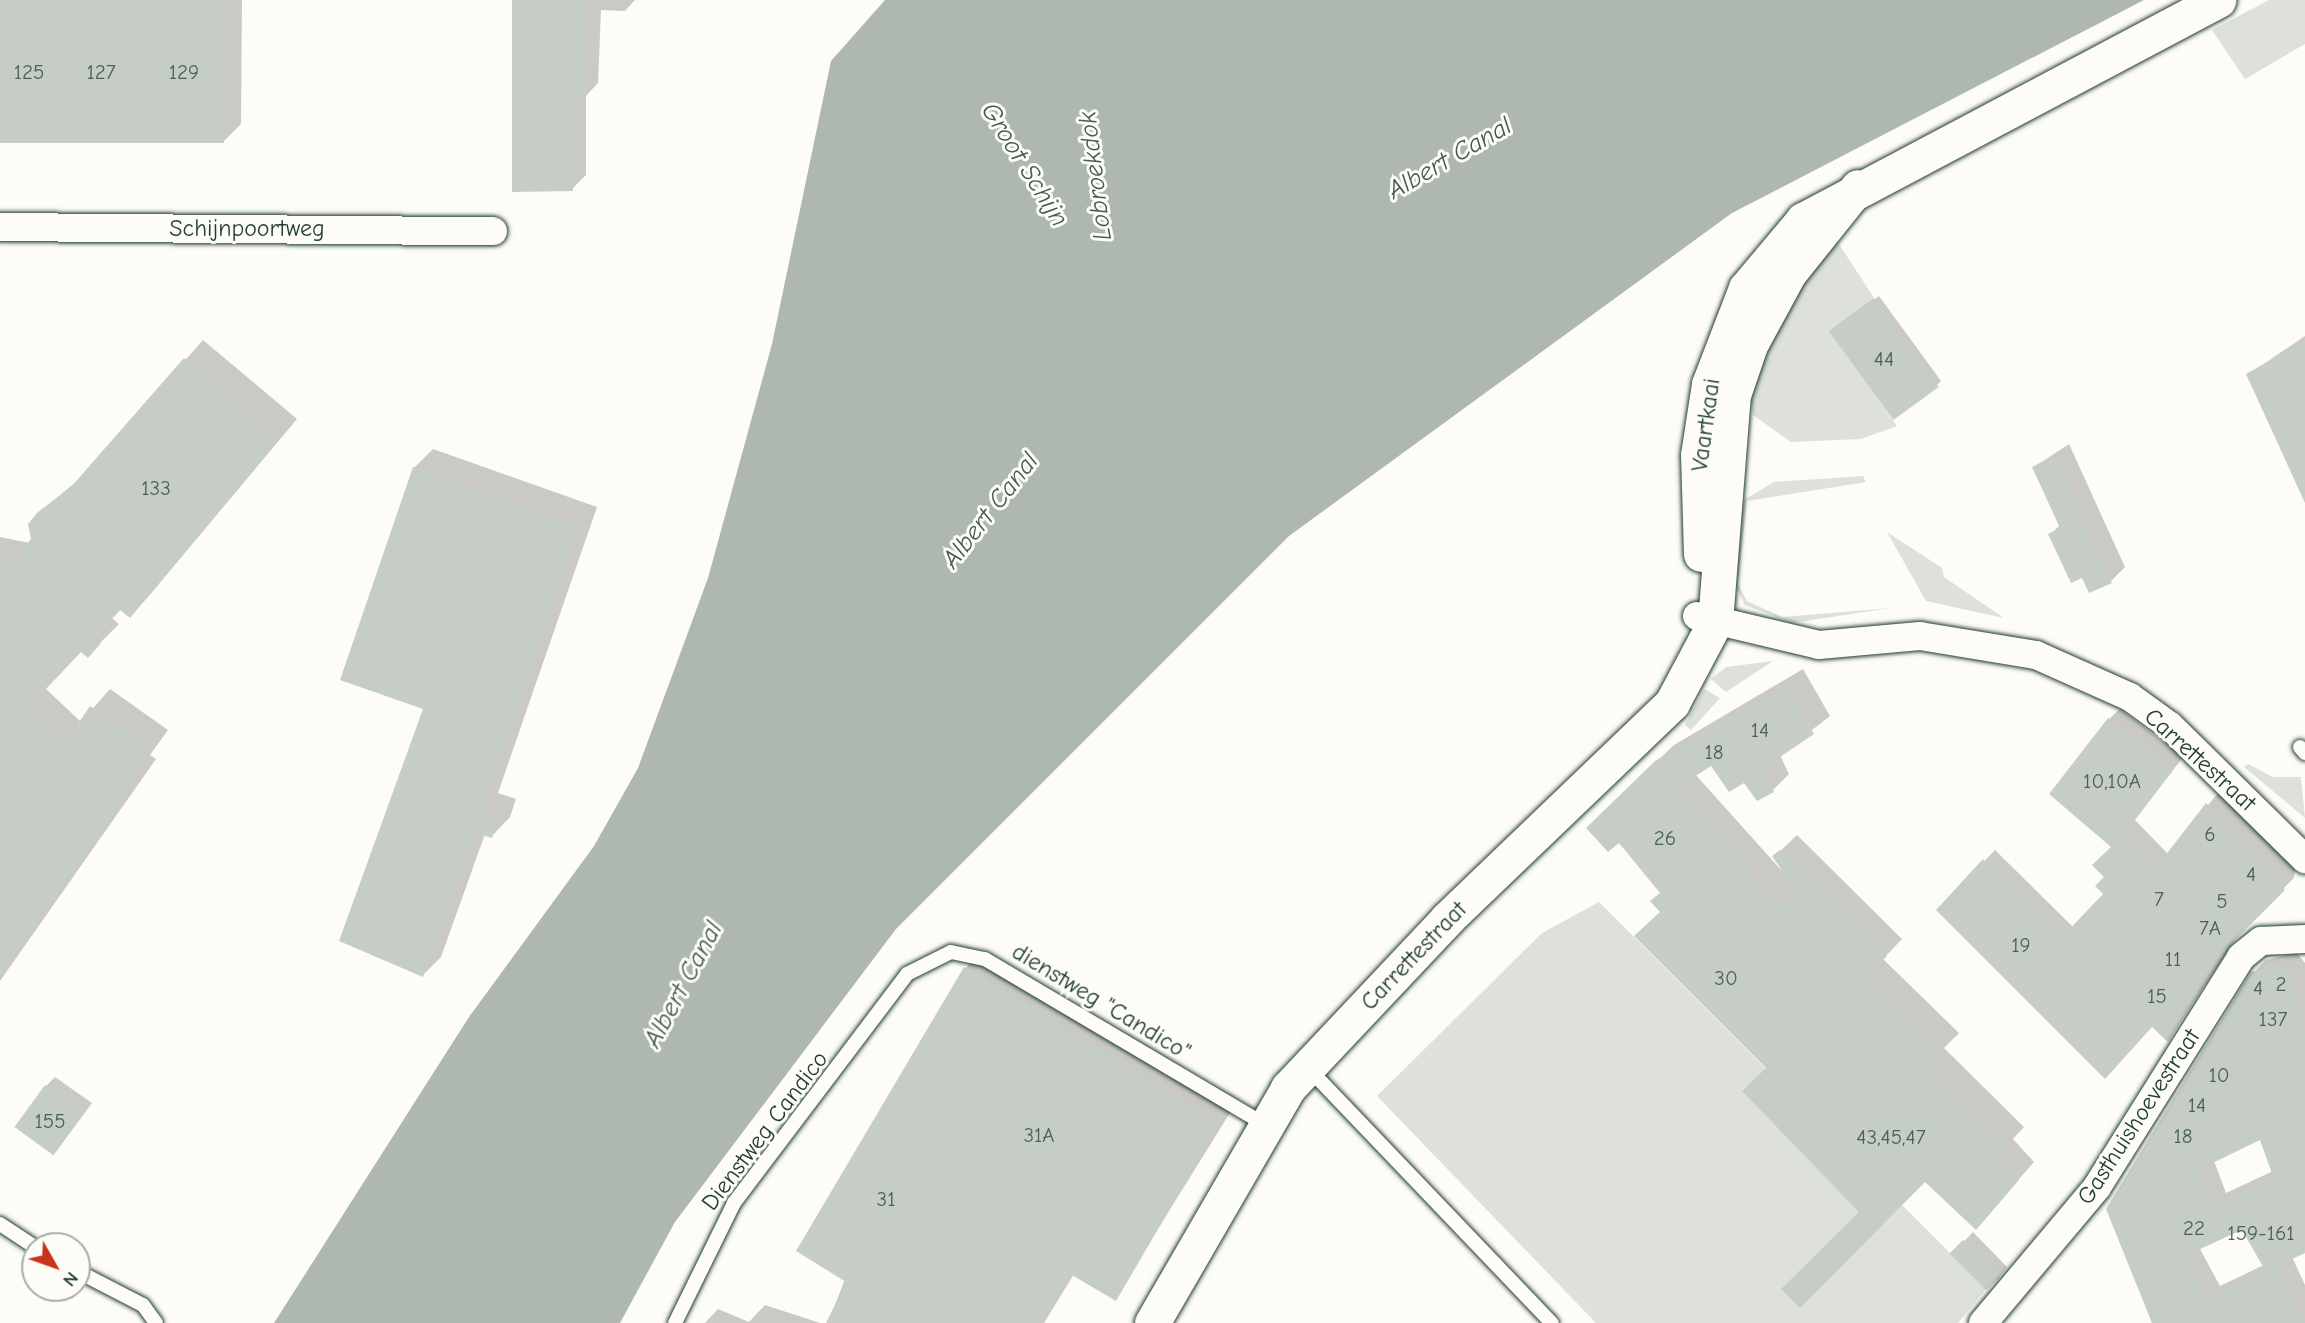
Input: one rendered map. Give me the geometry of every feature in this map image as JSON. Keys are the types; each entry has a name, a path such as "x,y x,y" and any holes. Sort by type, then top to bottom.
{"street":[{"name":"Vaartkaai","path":"1655,713 1706,619 1733,395 1777,292 1858,187 2218,0"},
{"name":"Schijnpoortweg","path":"0,228 494,230"},
{"name":"Carrettestraat","path":"1706,619 1819,645 1920,636 2036,655 2130,697 2169,726 2305,859"},
{"name":"Carrettestraat","path":"1152,1323 1266,1125 1308,1068 1447,919 1613,766 1655,713"},
{"name":"Gasthuishoevestraat","path":"1983,1323 2098,1188 2241,957 2261,941 2305,939"}],"lane":[{"name":"dienstweg \"Candico\"","path":"907,974 951,952 985,959 1266,1125"},
{"name":"Dienstweg Candico","path":"675,1323 734,1203 907,974"},
{"path":"1308,1068 1552,1323"},
{"path":"0,1224 21,1238"},
{"path":"91,1278 143,1305 156,1323"}],"shaded area":[{"path":"2269,0 2305,0 2305,44 2245,79 2212,30"},
{"path":"1837,241 1874,298 1830,331 1897,426 1861,439 1791,442 1753,415 1750,393 1792,297"},
{"path":"1863,476 1866,482 1747,501 1738,584 1747,601 1782,617 1891,608 1792,623 1745,605 1733,582 1744,500 1774,482"},
{"path":"1887,532 1942,568 1944,577 2004,618 1926,601"},
{"path":"1773,661 1726,692 1711,679 1726,667"},
{"path":"1704,689 1720,698 1691,730 1685,725"},
{"path":"2248,764 2273,777 2301,777 2305,818 2244,767"},
{"path":"1599,902 1986,1289 1958,1323 1596,1323 1377,1096 1542,933"}],"water":[{"path":"885,0 2144,0 1732,213 1289,536 896,929 675,1222 620,1323 274,1323 469,1017 594,846 638,768 708,578 772,344 831,61"}],"building":[{"path":"0,0 224,0 224,143 0,143"},
{"path":"512,0 588,0 585,99 572,99 573,191 512,192"},
{"path":"1874,298 1939,387 1893,420 1829,331"},
{"path":"2305,341 2305,503 2246,374"},
{"path":"184,358 279,439 130,618 120,610 95,637 101,643 88,658 81,652 28,708 65,743 90,706 151,749 133,774 139,778 0,976 0,559 13,562 31,539 28,524 38,512 71,487"},
{"path":"2054,456 2112,583 2089,593 2082,578 2071,583 2048,534 2060,528 2032,467"},
{"path":"413,467 580,526 481,812 499,818 492,838 474,833 423,977 339,941 423,709 340,680"},
{"path":"1786,684 1814,734 1762,769 1774,792 1757,801 1744,783 1729,792 1711,766 1677,788 1781,905 1797,892 1772,856 1780,850 1887,956 1868,976 1944,1051 1929,1066 2009,1145 1998,1157 2019,1180 1976,1230 1925,1182 1800,1308 1781,1289 1859,1212 1742,1091 1766,1068 1634,936 1660,912 1650,901 1660,893 1619,843 1608,852 1586,828 1655,761"},
{"path":"2108,718 2174,769 2125,832 2158,865 2206,803 2285,879 2284,891 2227,948 2168,1042 2152,1027 2105,1079 1936,910 1983,859 2062,937 2103,894 2095,886 2104,877 2092,865 2111,847 2049,794"},
{"path":"2284,966 2291,971 2305,1031 2305,1253 2277,1266 2305,1323 2152,1323 2106,1209 2251,972","holes":["2260,1140 2273,1176 2213,1205 2200,1169","2242,1230 2265,1270 2207,1298 2184,1256"]},
{"path":"964,967 1220,1123 1116,1301 1070,1274 1040,1323 826,1323 846,1282 796,1251"},
{"path":"45,1085 84,1113 53,1155 14,1127"},
{"path":"1963,1240 2000,1277 1986,1290 1950,1253"}],"water label":[{"name":"Albert Canal","path":"1450,159"},
{"name":"Groot Schijn","path":"1024,165"},
{"name":"Lobroekdok","path":"1096,176"},
{"name":"Albert Canal","path":"991,511"},
{"name":"Albert Canal","path":"684,985"}]}
